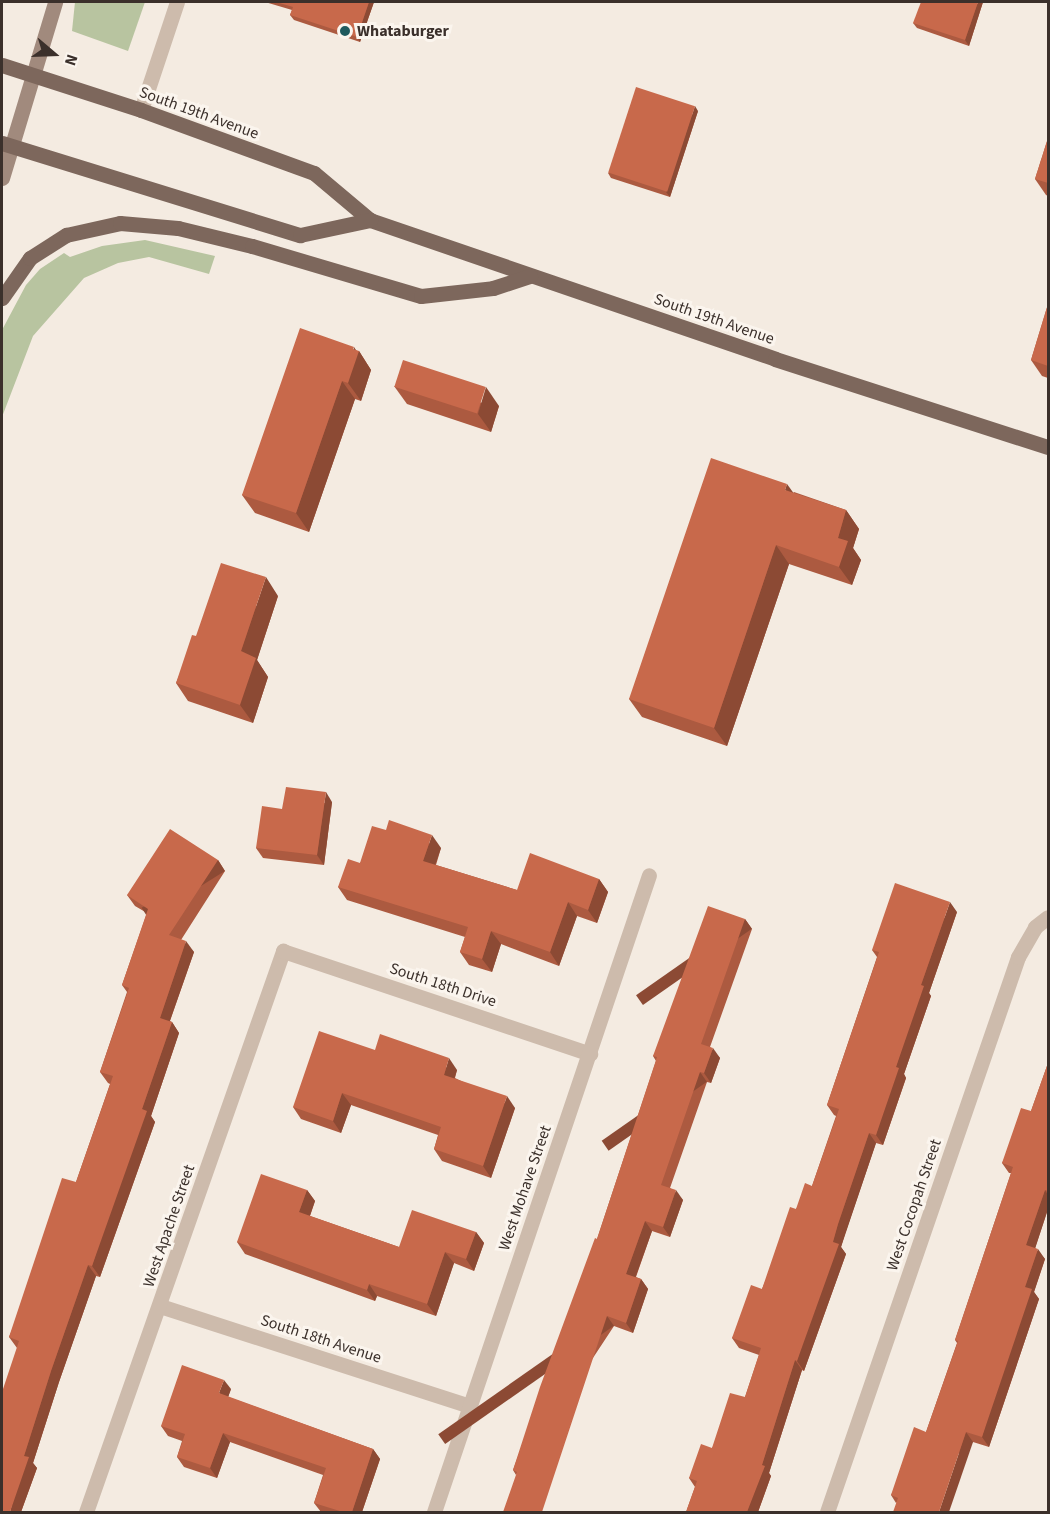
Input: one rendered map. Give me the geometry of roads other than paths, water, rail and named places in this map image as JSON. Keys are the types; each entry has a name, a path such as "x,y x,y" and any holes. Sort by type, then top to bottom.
{"main road":[{"path":"2,178 7,145 34,76 55,2"},
{"name":"South 19th Avenue","path":"2,65 141,110 314,173 370,220 530,276 1048,447"},
{"path":"7,145 300,235 370,220"},
{"path":"2,298 30,258 66,235 120,223 178,228 274,251 421,296 493,288 530,276"}],"street":[{"path":"141,110 177,2"},
{"name":"West Mohave Street","path":"434,1512 649,875"},
{"name":"West Cocopah Street","path":"827,1512 1018,957 1035,927 1048,917"},
{"name":"South 18th Drive","path":"283,951 590,1054"},
{"name":"West Apache Street","path":"86,1512 283,951"},
{"name":"South 18th Avenue","path":"160,1305 470,1406"}],"place":[{"name":"Whataburger","path":"345,31"}]}
